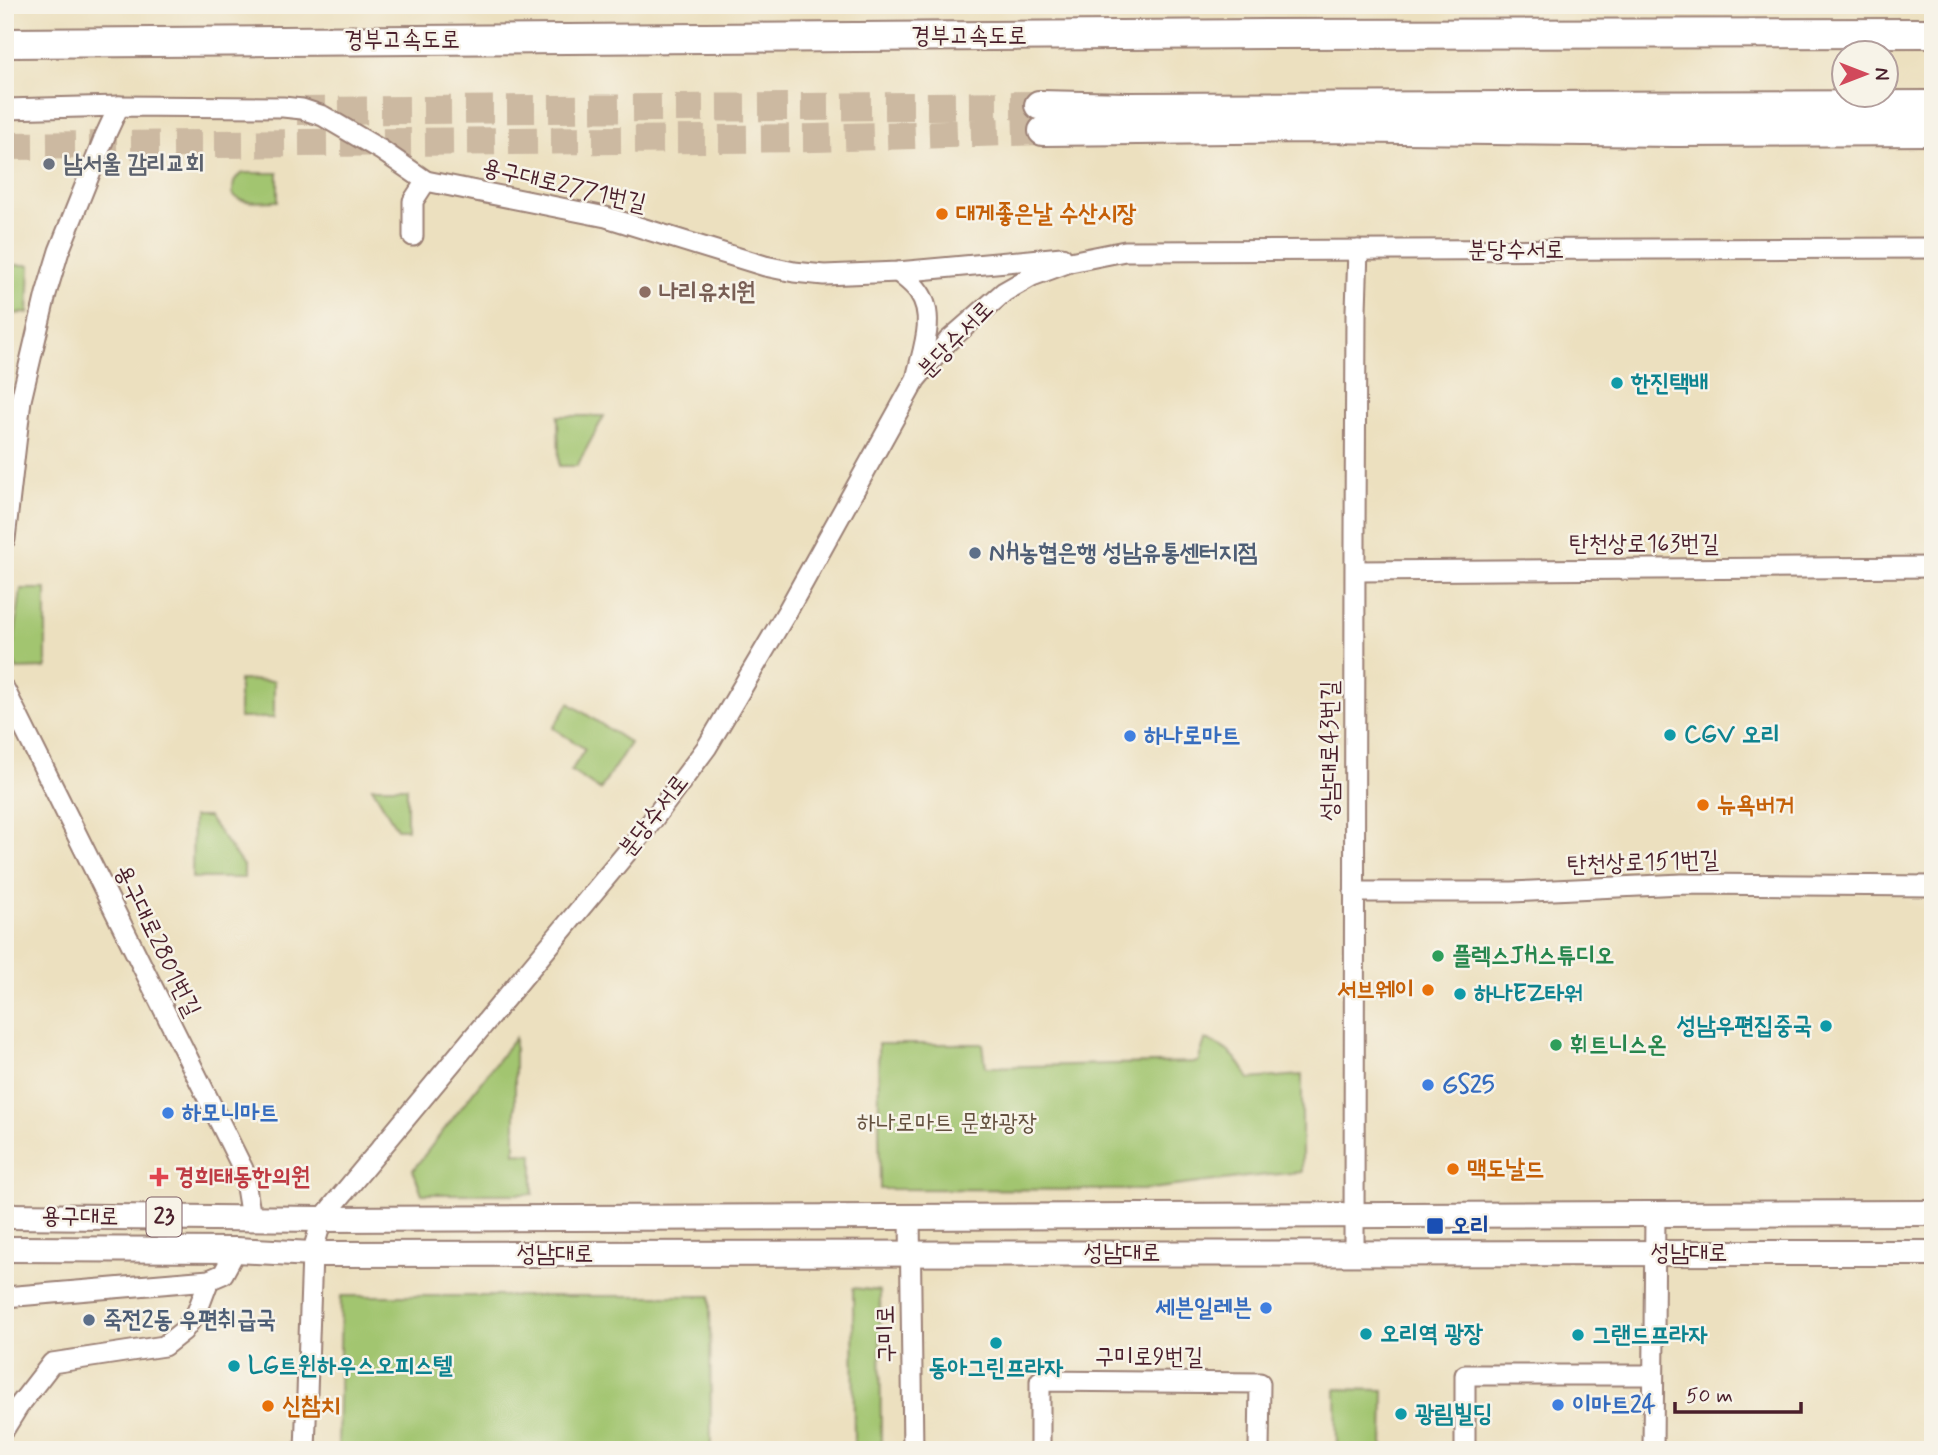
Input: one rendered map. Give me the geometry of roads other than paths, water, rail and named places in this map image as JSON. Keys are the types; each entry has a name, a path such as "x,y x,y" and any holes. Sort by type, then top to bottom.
{"highway":[{"name":"경부고속도로","path":"5,45 1268,34 1933,33"},
{"path":"1933,105 1128,107 1041,118 1314,128 1675,132 1933,131"}],"main road":[{"name":"성남대로","path":"323,1219 1933,1213"},
{"name":"용구대로","path":"5,1216 323,1219"},
{"name":"용구대로","path":"5,1249 236,1250 312,1254"},
{"name":"성남대로","path":"312,1254 1933,1253"}],"street":[{"name":"용구대로2771번길","path":"5,109 119,106 302,109 339,125 426,181 606,217 765,266 794,272 824,275 898,272 1125,251"},
{"path":"5,539 20,400 46,294 59,251 119,106"},
{"path":"413,236 413,201 426,181"},
{"name":"분당수서로","path":"323,1219 643,833 707,747 788,610 916,379 948,341 1004,292 1032,276 1070,262 1125,251 1933,248"},
{"name":"성남대로43번길","path":"1354,1253 1358,250"},
{"path":"898,272 919,292 925,306 928,327 916,379"},
{"name":"탄천상로163번길","path":"1356,571 1933,567"},
{"name":"용구대로2801번길","path":"5,690 243,1169 251,1218"},
{"name":"탄천상로151번길","path":"1354,892 1512,891 1682,884 1933,886"},
{"path":"1653,1450 1656,1214"},
{"name":"구미로","path":"910,1217 913,1450"},
{"path":"305,1450 312,1254 323,1219"},
{"path":"5,1297 209,1280 223,1274 236,1250"},
{"path":"5,1428 18,1406 52,1363 164,1346 183,1331 197,1312 209,1280"},
{"path":"1465,1450 1465,1375 1653,1375"},
{"name":"구미로9번길","path":"1040,1450 1040,1381 1260,1383 1259,1450"}],"tunnel":[{"path":"297,111 1039,105"},
{"path":"5,146 816,138 1043,131"}],"place":[{"name":"남서울 감리교회","path":"49,164"},
{"name":"대게좋은날 수산시장","path":"942,214"},
{"name":"나리유치원","path":"645,292"},
{"name":"한진택배","path":"1617,383"},
{"name":"NH농협은행 성남유통센터지점","path":"975,553"},
{"name":"CGV 오리","path":"1670,735"},
{"name":"하나로마트","path":"1130,736"},
{"name":"뉴욕버거","path":"1703,805"},
{"name":"플렉스JH스튜디오","path":"1438,956"},
{"name":"서브웨이","path":"1428,990"},
{"name":"하나EZ타워","path":"1460,994"},
{"name":"성남우편집중국","path":"1826,1026"},
{"name":"휘트니스온","path":"1556,1045"},
{"name":"GS25","path":"1428,1085"},
{"name":"하모니마트","path":"168,1113"},
{"name":"맥도날드","path":"1453,1169"},
{"name":"경희태동한의원","path":"159,1177"},
{"name":"오리","path":"1435,1226"},
{"name":"세븐일레븐","path":"1266,1308"},
{"name":"죽전2동 우편취급국","path":"89,1320"},
{"name":"오리역 광장","path":"1366,1334"},
{"name":"그랜드프라자","path":"1578,1335"},
{"name":"동아그린프라자","path":"996,1343"},
{"name":"LG트윈하우스오피스텔","path":"234,1366"},
{"name":"이마트24","path":"1558,1405"},
{"name":"신참치","path":"268,1406"},
{"name":"광림빌딩","path":"1401,1414"}],"park label":[{"name":"하나로마트 문화광장","path":"947,1123"}]}
